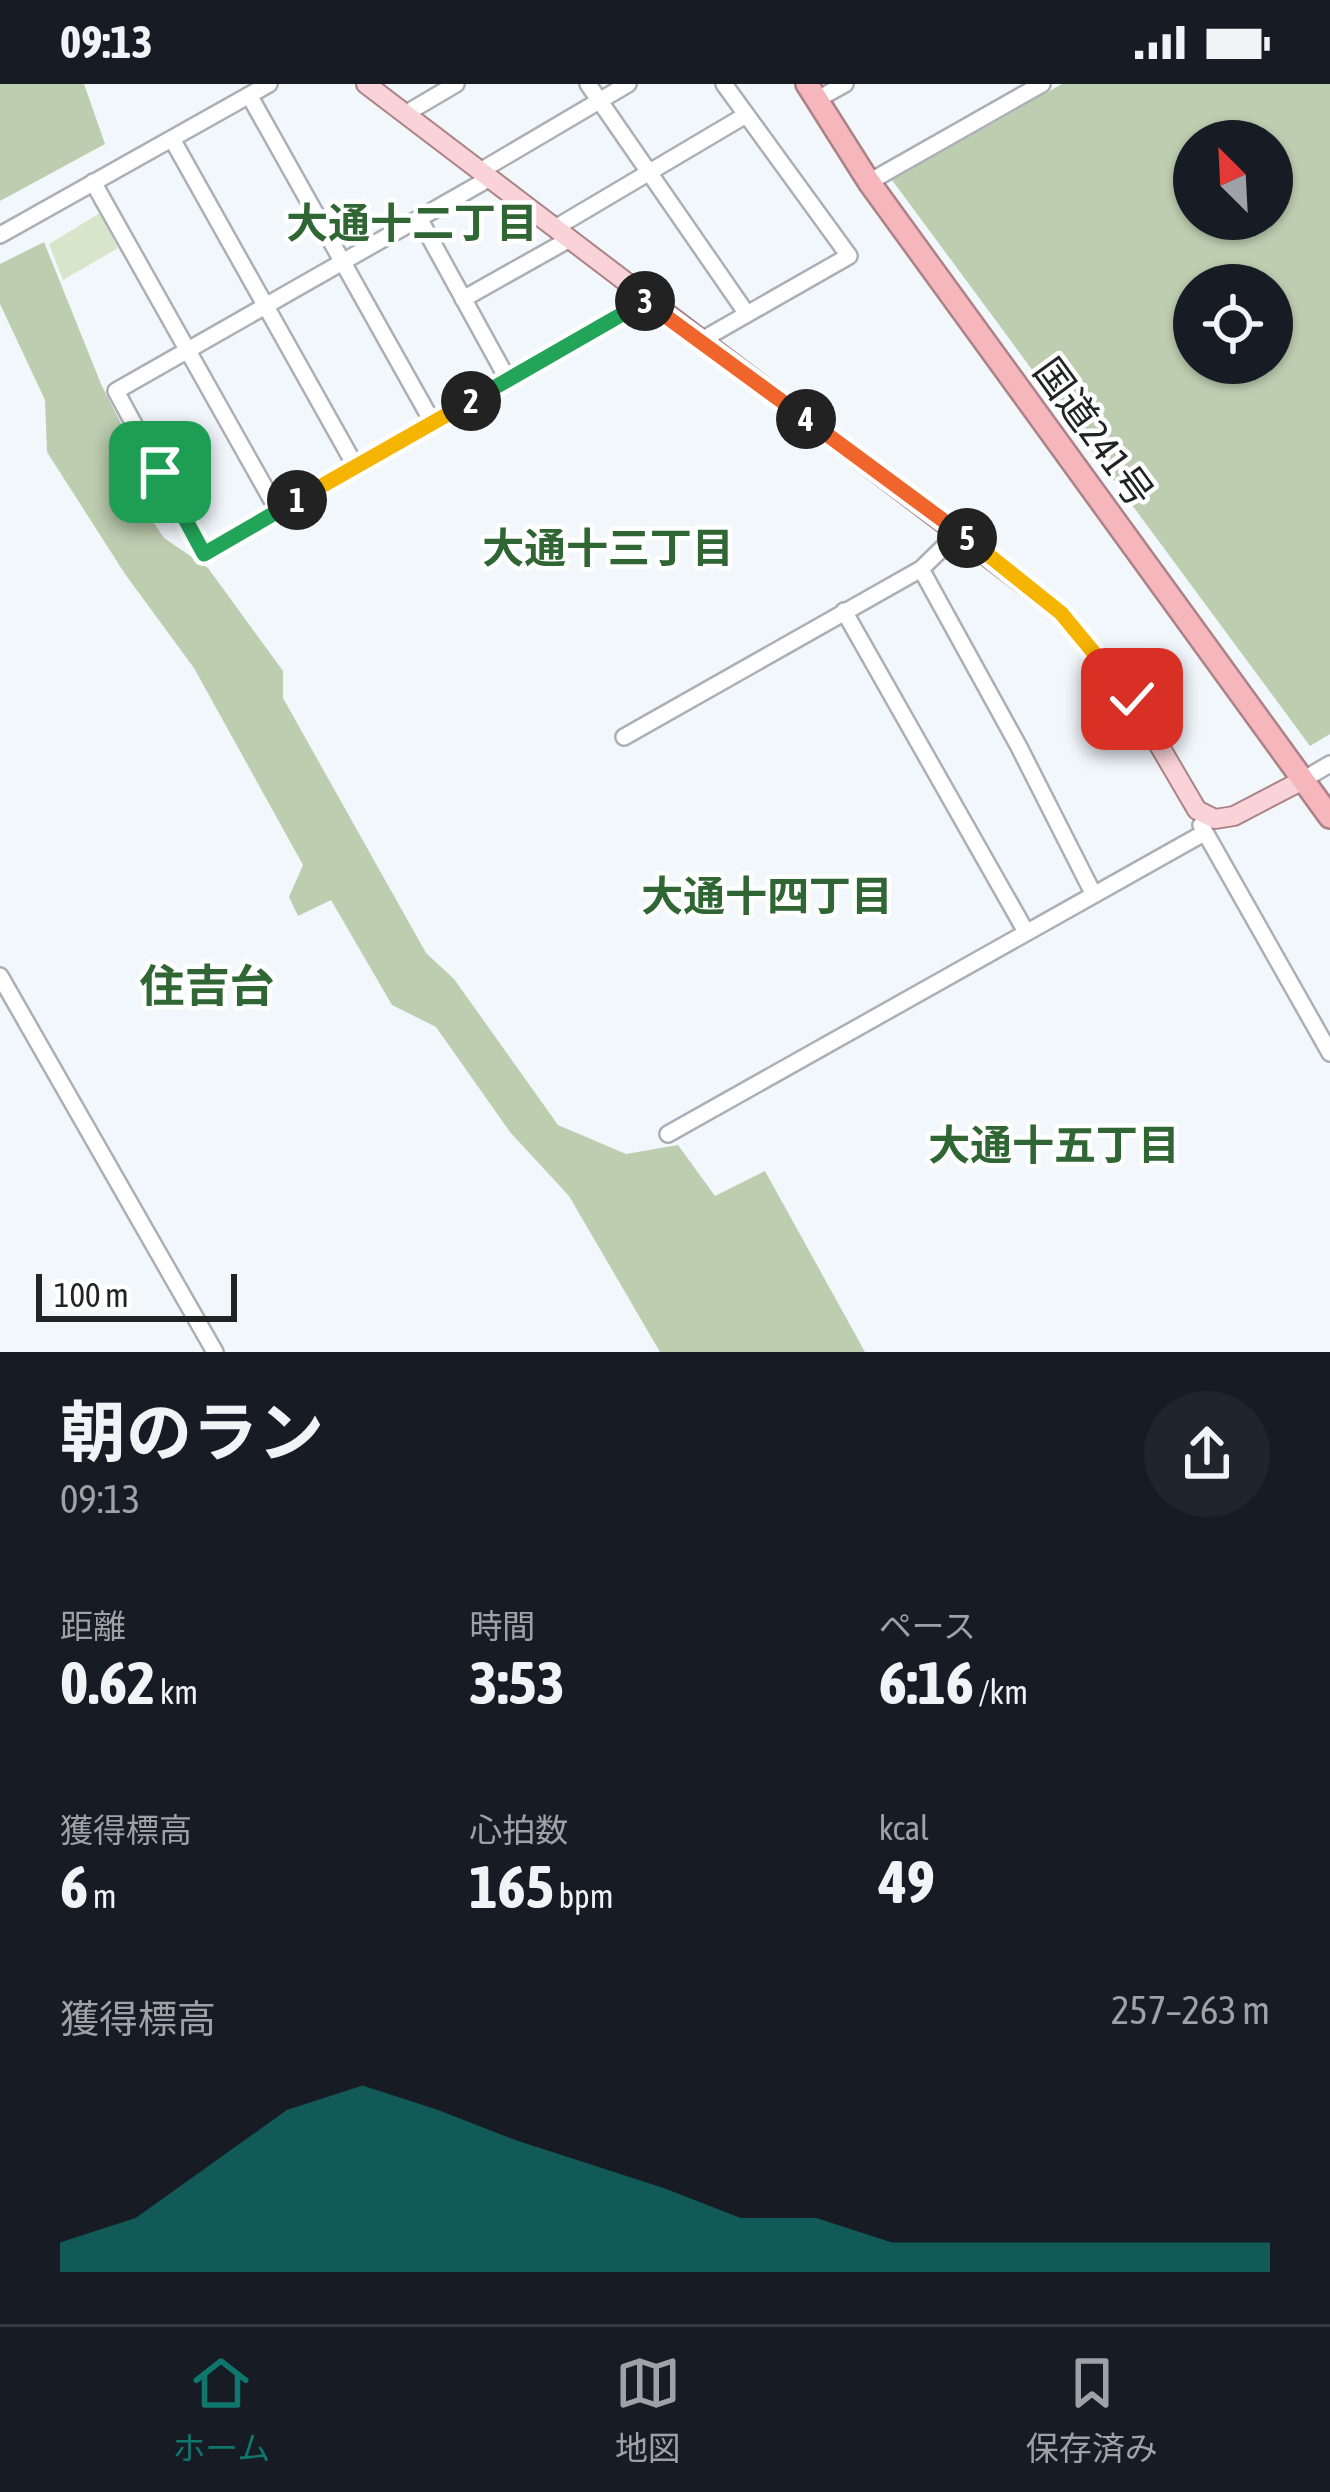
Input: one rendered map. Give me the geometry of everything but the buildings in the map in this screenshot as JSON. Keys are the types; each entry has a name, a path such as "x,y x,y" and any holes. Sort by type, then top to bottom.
{"highway":[{"name":"国道241号","path":"812,92 869,182 1330,817"}],"main road":[{"path":"366,84 1061,613 1132,699 1197,810 1215,819 1234,816 1301,781"}],"street":[{"path":"0,235 269,84"},
{"path":"405,114 457,84"},
{"path":"588,84 747,314"},
{"path":"628,84 419,218 116,391 204,554 646,301"},
{"path":"700,341 849,256 724,84"},
{"path":"812,92 844,84"},
{"path":"869,182 1042,84"},
{"path":"249,95 433,423"},
{"path":"464,299 649,172 746,115"},
{"path":"172,139 356,466"},
{"path":"93,182 278,512"},
{"path":"419,218 508,380"},
{"path":"624,737 921,569 959,532"},
{"path":"921,569 1093,893"},
{"path":"844,611 1024,930"},
{"path":"1301,781 1330,764"},
{"path":"1197,810 1204,832 1330,1053"},
{"path":"668,1134 1204,832"},
{"path":"0,976 215,1352"}],"green space":[{"path":"0,84 84,84 105,144 0,201"},
{"path":"1062,84 1330,84 1330,734 1310,746 892,180"},
{"path":"100,213 118,248 63,280 49,244"},
{"path":"44,242 101,384 146,473 140,502 164,538 208,568 283,671 283,698 426,953 454,979 558,1125 626,1154 678,1145 715,1196 765,1171 865,1352 660,1352 569,1196 510,1132 436,1027 392,1005 331,900 298,916 289,897 303,865 194,668 125,574 47,452 45,400 0,304 0,264"}],"district":[{"name":"大通十二丁目","path":"412,223"},
{"name":"大通十三丁目","path":"608,548"},
{"name":"大通十四丁目","path":"767,896"},
{"name":"住吉台","path":"207,986"},
{"name":"大通十五丁目","path":"1054,1145"}],"route":[{"path":"160,472 204,554 646,301 1061,613 1132,699"}]}
